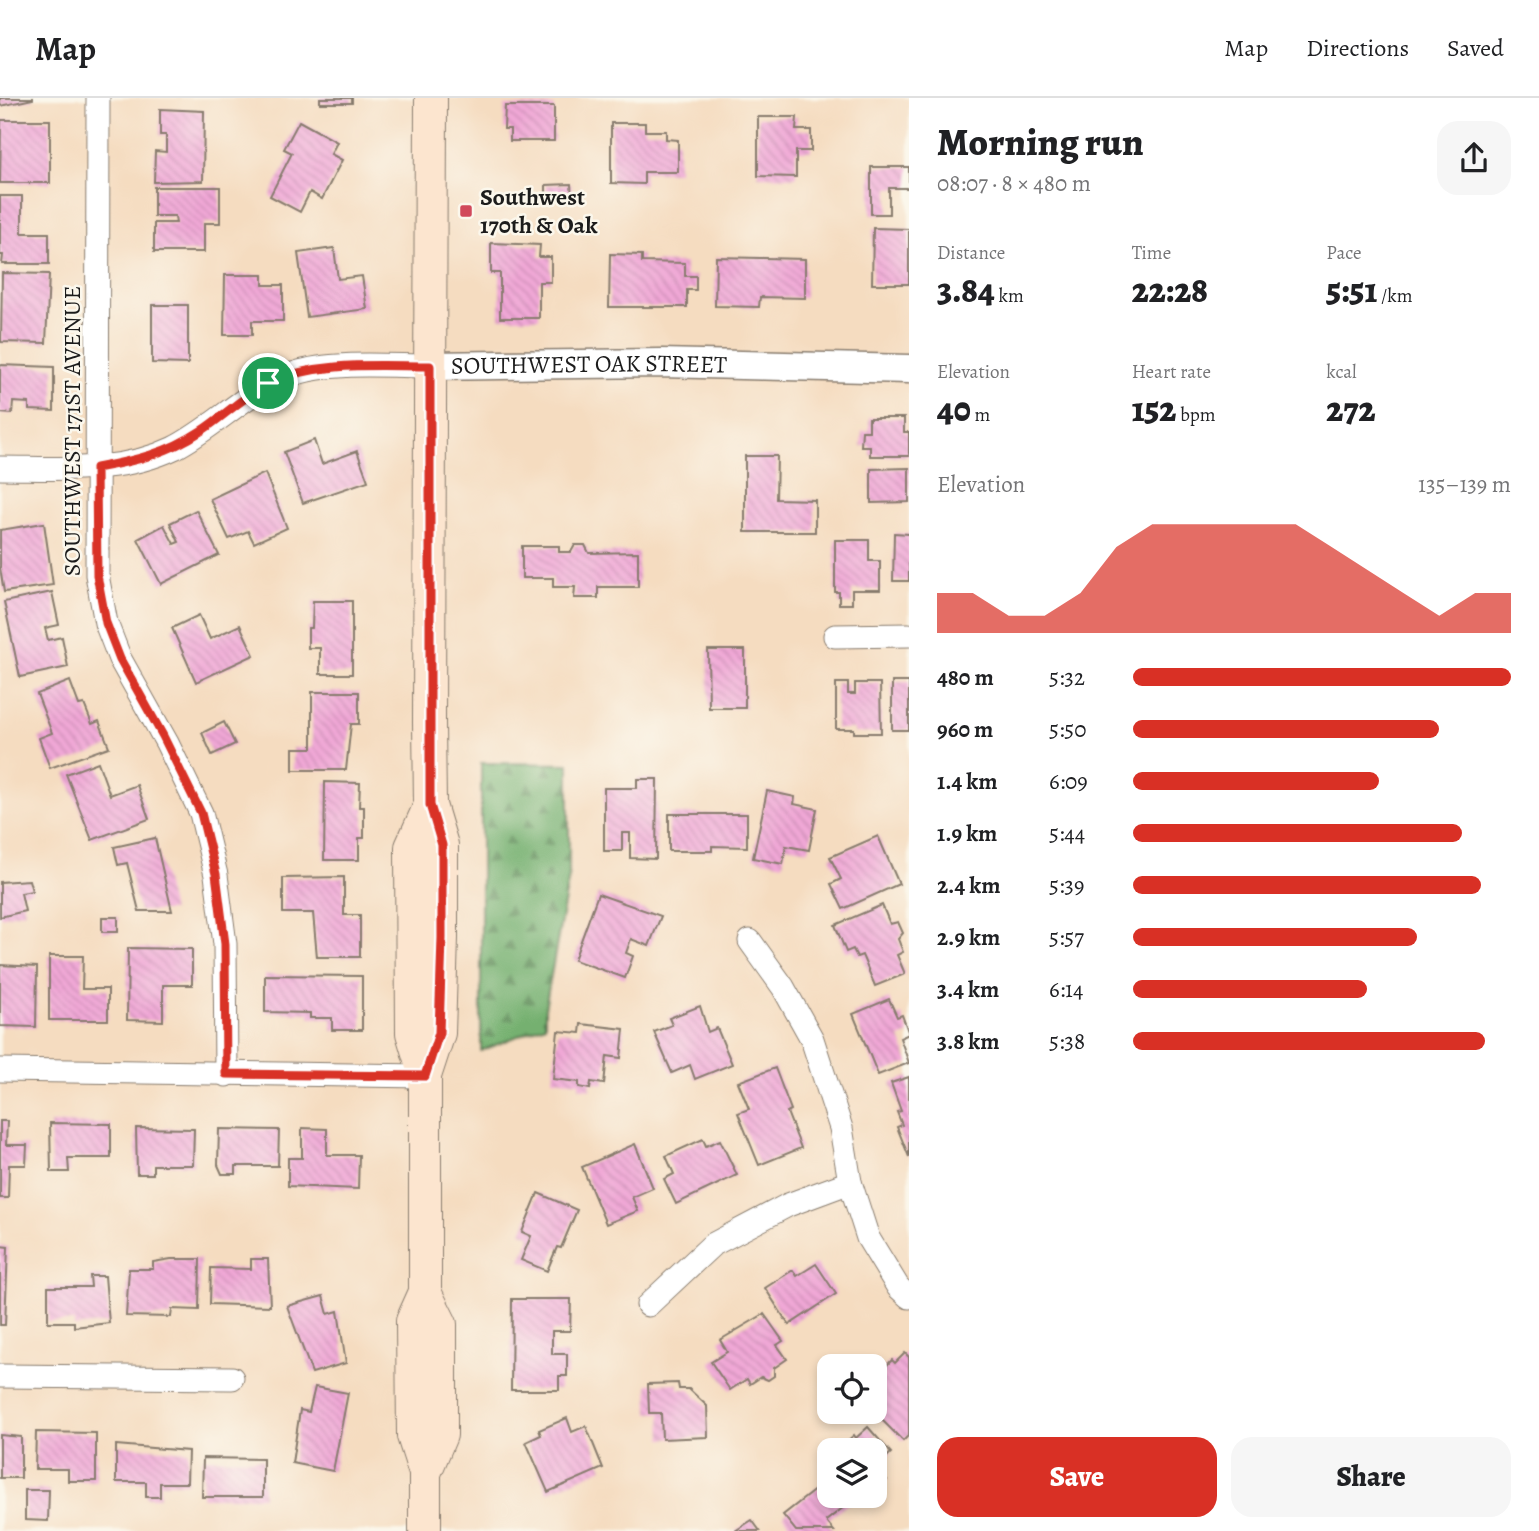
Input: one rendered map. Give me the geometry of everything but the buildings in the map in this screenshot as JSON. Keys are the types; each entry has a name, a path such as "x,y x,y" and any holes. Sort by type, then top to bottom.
{"main road":[{"path":"425,1531 425,1473 413,1436 412,1321 425,1292 425,1076 412,1033 411,847 430,805 431,98"}],"street":[{"name":"SOUTHWEST 171ST AVENUE","path":"98,98 97,575 106,623 120,659 163,736 201,813 216,874 225,944 226,1074"},
{"name":"SOUTHWEST OAK STREET","path":"0,468 96,468 140,460 173,448 201,432 268,383 299,372 333,367 661,363 909,369"},
{"path":"835,636 909,635"},
{"path":"750,941 783,987 812,1039 841,1128 850,1182 868,1238 898,1287 909,1297"},
{"path":"0,1070 425,1076"},
{"path":"648,1305 712,1245 788,1205 850,1182"},
{"path":"0,1376 232,1378"}],"green space":[{"path":"481,763 569,764 569,877 545,1008 545,1025 481,1051"}],"place":[{"name":"Southwest 170th & Oak","path":"466,211"}],"route":[{"path":"430,366 430,805 442,845 442,938 439,1033 425,1076 226,1074 225,944 216,874 201,813 163,736 120,659 106,623 97,575 96,468 140,460 173,448 201,432 268,383 299,372 333,367 430,366"}]}
